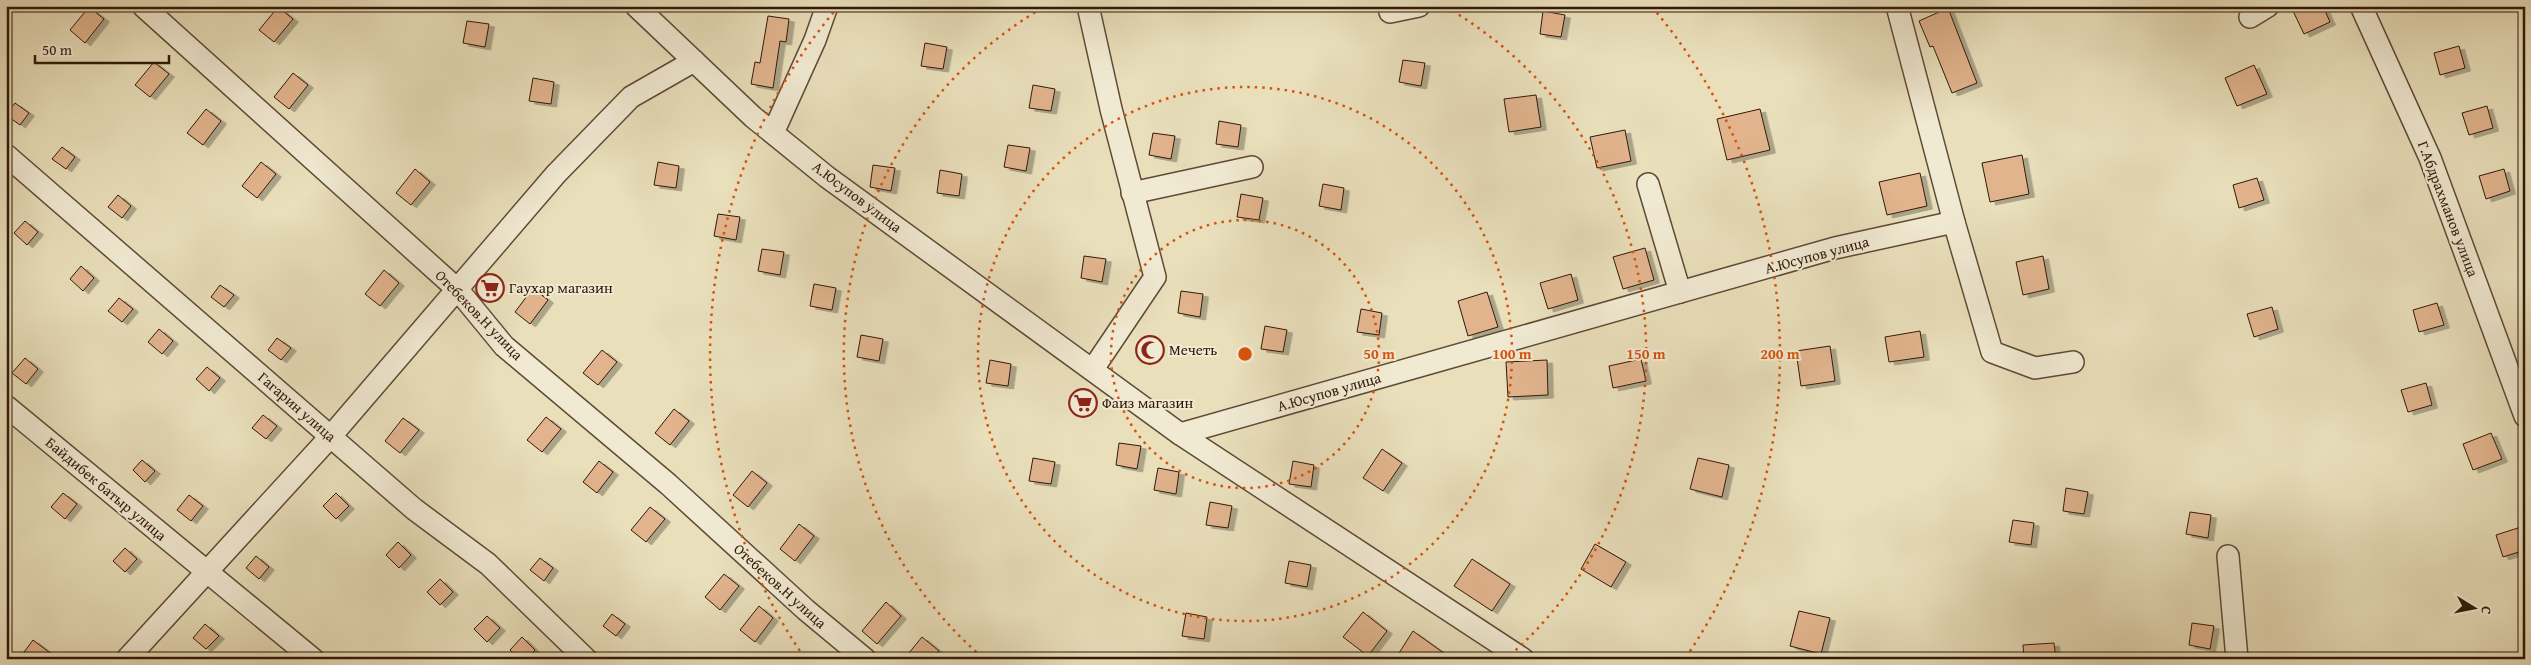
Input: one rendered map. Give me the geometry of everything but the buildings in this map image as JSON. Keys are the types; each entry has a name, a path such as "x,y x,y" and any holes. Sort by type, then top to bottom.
{"street":[{"name":"Отебеков.Н улица","path":"143,6 458,290 504,346 668,484 806,610 865,659"},
{"name":"А.Юсупов улица","path":"636,6 773,134 827,177 1180,434 1523,659"},
{"path":"773,134 815,40 827,6"},
{"path":"1088,6 1154,277 1093,370"},
{"path":"1389,6 1390,12 1419,6"},
{"path":"1897,6 1954,222 1992,352 2035,368 2073,362"},
{"name":"Г.Абдрахманов улица","path":"2361,6 2430,158 2525,416"},
{"path":"127,659 331,436 556,174 631,97 694,61"},
{"name":"Гагарин улица","path":"6,155 414,509 488,564 586,659"},
{"path":"1132,193 1252,167"},
{"path":"1648,184 1680,292"},
{"name":"А.Юсупов улица","path":"1180,434 1835,248 1954,222"},
{"name":"Байдибек батыр улица","path":"6,406 313,659"},
{"path":"2228,556 2237,659"}],"place":[{"name":"Гаухар магазин","path":"490,288"},
{"name":"Мечеть","path":"1150,350"},
{"name":"Фаиз магазин","path":"1083,403"}]}
